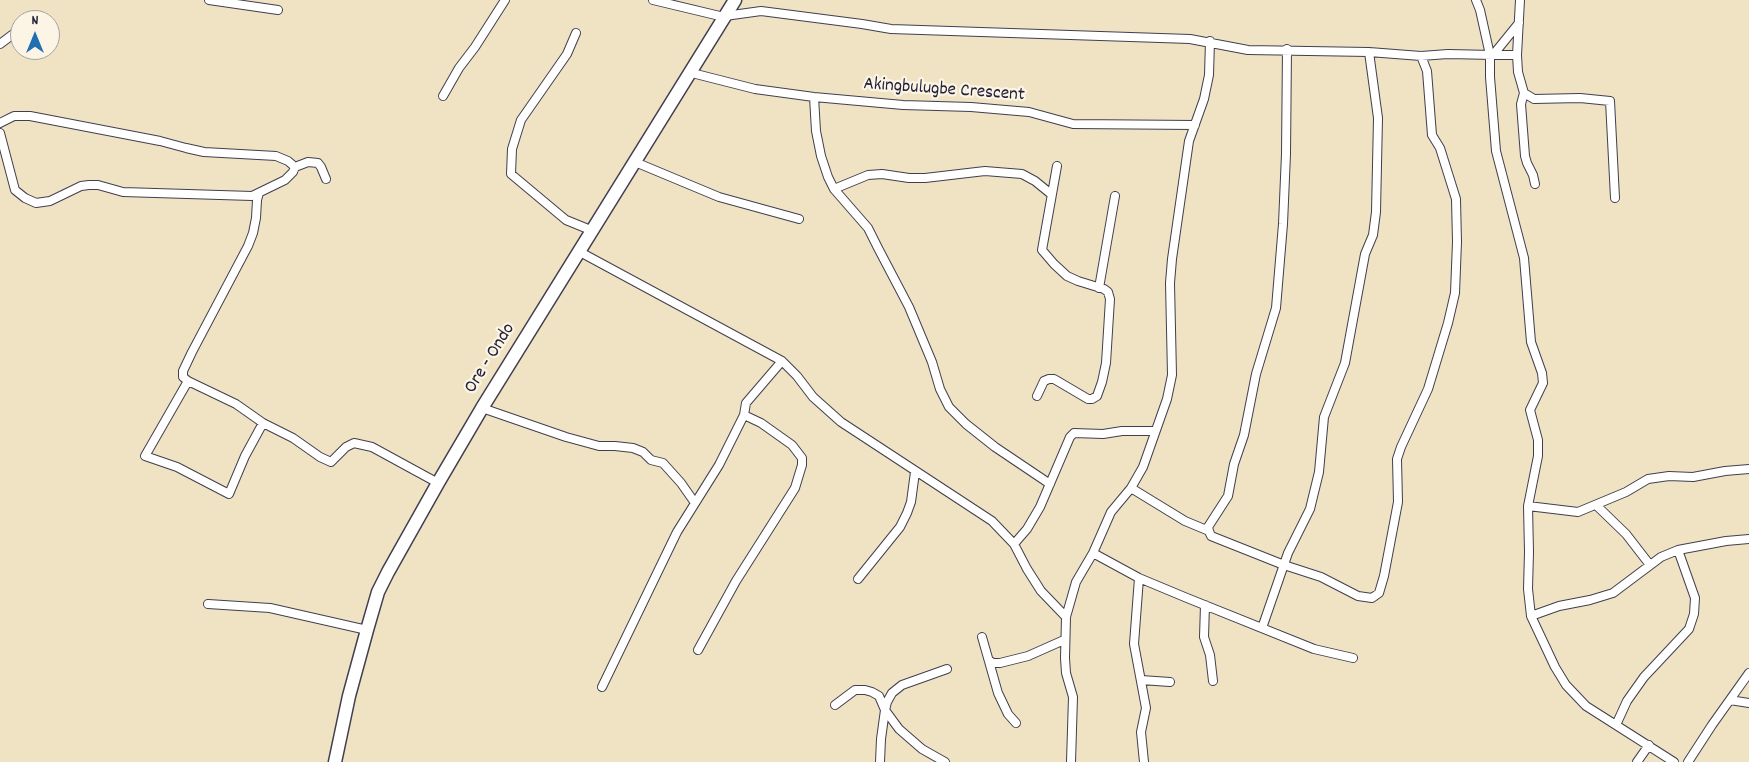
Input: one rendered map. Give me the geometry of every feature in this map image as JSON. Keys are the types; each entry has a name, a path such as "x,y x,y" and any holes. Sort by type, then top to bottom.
{"main road":[{"name":"Ore - Ondo","path":"335,762 349,696 367,630 378,592 388,572 482,408 735,0"}],"street":[{"path":"209,0 278,10"},
{"path":"443,96 459,68 505,0"},
{"path":"1476,0 1492,55 1490,77 1496,151 1524,258 1531,342 1542,373 1543,383 1530,410 1538,440 1538,456 1528,506 1528,589 1531,616 1554,667 1566,685 1586,706 1674,762"},
{"path":"1520,0 1518,72 1524,93 1521,104 1525,156 1535,184"},
{"path":"657,1 725,17 762,11 891,29 1190,39 1210,41 1248,50 1287,49 1421,56 1448,54 1517,55"},
{"path":"1492,55 1519,23"},
{"path":"576,33 567,54 521,120 512,149 511,174 566,220 592,231"},
{"path":"1071,762 1073,697 1066,673 1064,640 1066,617 1076,582 1093,553 1112,512 1131,488 1143,467 1167,399 1172,375 1170,283 1172,259 1189,141 1209,75 1210,41"},
{"path":"1287,49 1286,154 1283,224 1276,308 1256,374 1244,435 1234,464 1228,496 1208,527 1212,536 1321,578 1365,598 1372,598 1379,593 1398,502 1397,459 1428,389 1455,293 1456,199 1440,148 1432,135 1427,71 1421,56"},
{"path":"1262,628 1288,553 1310,509 1319,472 1324,417 1345,363 1365,254 1373,235 1376,212 1378,118 1369,52"},
{"name":"Akingbulugbe Crescent","path":"692,72 755,89 814,97 903,105 970,107 1029,112 1073,124 1195,125"},
{"path":"1524,93 1534,99 1595,98 1610,101 1616,198"},
{"path":"814,97 816,131 828,177 834,189 868,228 909,307 932,362 940,389 949,407 966,424 995,447 1050,484"},
{"path":"0,123 14,116 30,116 160,141 204,152 276,156 288,160 295,167"},
{"path":"0,133 15,190 25,198 36,203 50,202 81,186 90,185 98,185 123,192 252,196 285,180 295,167 308,162 318,163 326,179"},
{"path":"636,162 718,198 799,219"},
{"path":"1037,396 1044,381 1054,379 1088,399 1092,399 1096,396 1102,382 1106,363 1110,300 1108,292 1067,276 1049,260 1042,250 1057,166"},
{"path":"834,189 868,175 882,174 925,178 985,171 1022,174 1036,181 1051,194"},
{"path":"259,193 253,233 248,246 183,371 183,377 236,404 262,423 293,438 320,457 331,462 346,447 354,443 372,447 438,483"},
{"path":"1098,288 1115,196"},
{"path":"580,252 782,361 797,376 813,398 841,422 915,472 986,516 1014,544 1041,591 1066,617"},
{"path":"602,687 678,532 718,465 744,415 746,403 782,361"},
{"path":"188,381 145,456 177,468 230,494 244,456 262,423"},
{"path":"482,408 566,437 599,446 634,448 643,452 651,460 663,463 681,483 695,503"},
{"path":"698,650 736,581 795,488 802,465 802,458 792,445 761,423 744,415"},
{"path":"1014,544 1027,529 1040,507 1070,437 1074,433 1103,434 1122,431 1155,431"},
{"path":"1528,506 1578,512 1626,492 1648,480 1660,477 1693,477 1749,469"},
{"path":"858,579 900,527 911,502 915,472"},
{"path":"1131,488 1185,521 1209,531"},
{"path":"1596,505 1626,534 1650,565"},
{"path":"1531,616 1559,606 1613,593 1661,557 1678,550 1726,541 1749,539"},
{"path":"1616,725 1627,702 1644,677 1690,629 1694,614 1695,598 1678,550"},
{"path":"1093,553 1139,578 1205,605 1314,649 1353,658"},
{"path":"1139,578 1134,644 1146,708 1141,732 1144,762"},
{"path":"208,604 270,608 367,630"},
{"path":"1205,605 1204,637 1210,655 1213,681"},
{"path":"982,637 998,693 1008,714 1016,723"},
{"path":"990,661 993,663 1028,656 1064,640"},
{"path":"880,762 885,710 887,702 897,688 947,670"},
{"path":"1688,762 1749,674"},
{"path":"1141,680 1170,682"},
{"path":"835,705 855,690 872,692 879,696 885,710 899,729 922,749 945,762"},
{"path":"1730,700 1749,703"},
{"path":"1638,762 1649,745"}]}
